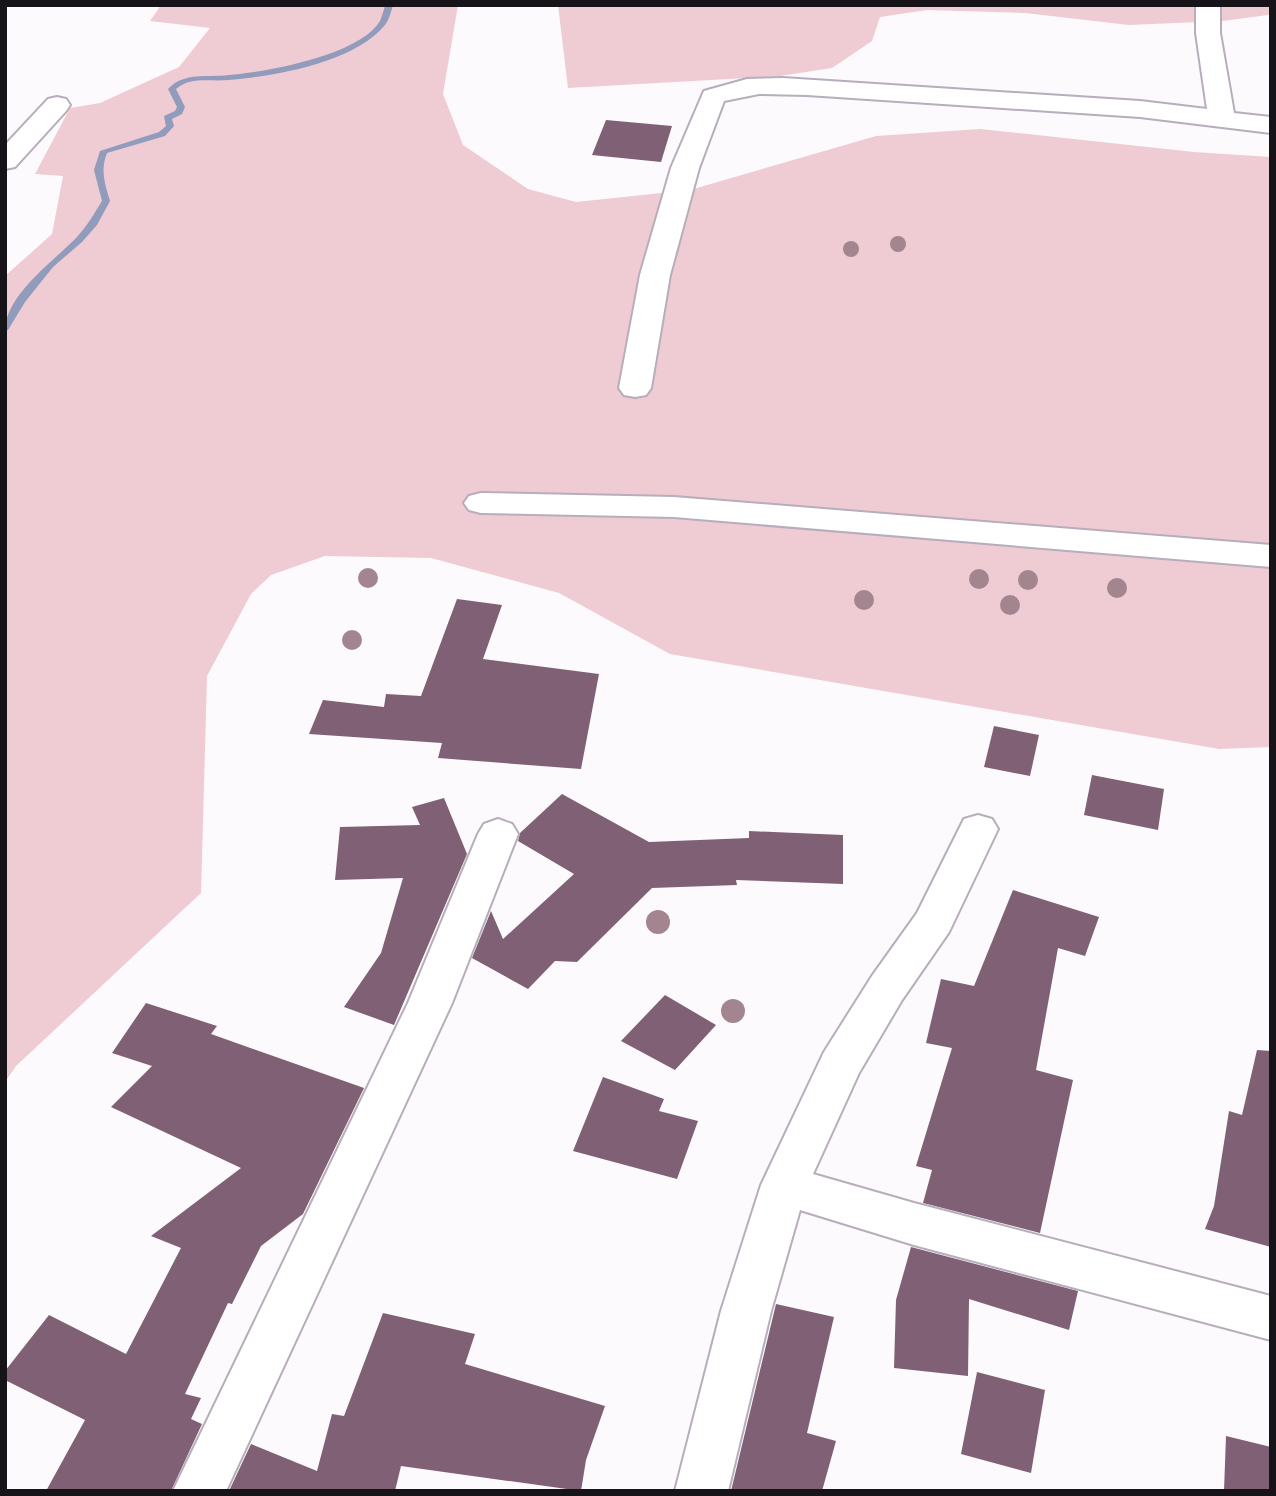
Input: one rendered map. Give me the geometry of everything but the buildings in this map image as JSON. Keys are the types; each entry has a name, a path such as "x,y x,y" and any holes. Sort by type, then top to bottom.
{"street":[{"path":"1208,5 1208,33 1222,120"},
{"path":"635,388 655,275 685,168 713,96 725,91 757,86 807,87 1140,109 1271,125"},
{"path":"5,161 57,105"},
{"path":"481,503 674,507 1271,556"},
{"path":"701,1491 746,1311 784,1185 840,1065 887,988 934,921 978,829"},
{"path":"199,1491 430,1003 498,834"},
{"path":"784,1185 914,1224 1271,1318"}],"shaded area":[{"path":"161,5 458,5 443,94 463,145 528,189 576,202 690,190 876,136 980,129 1194,152 1271,157 1271,747 1219,749 670,654 559,593 431,558 325,556 271,575 251,594 207,676 201,893 16,1066 5,1082 5,276 52,234 63,176 35,174 70,108 100,103 179,67 210,28 150,21"},
{"path":"558,5 1271,5 1271,12 1268,15 1223,21 1129,25 1025,13 927,10 880,17 872,41 832,68 780,76 568,88"}],"waterway":[{"path":"5,328 21,301 50,265 94,223 106,201 99,170 104,151 162,134 170,126 167,118 179,112 181,107 172,89 184,80 269,72 322,59 348,49 369,37 383,22 389,5"}]}
